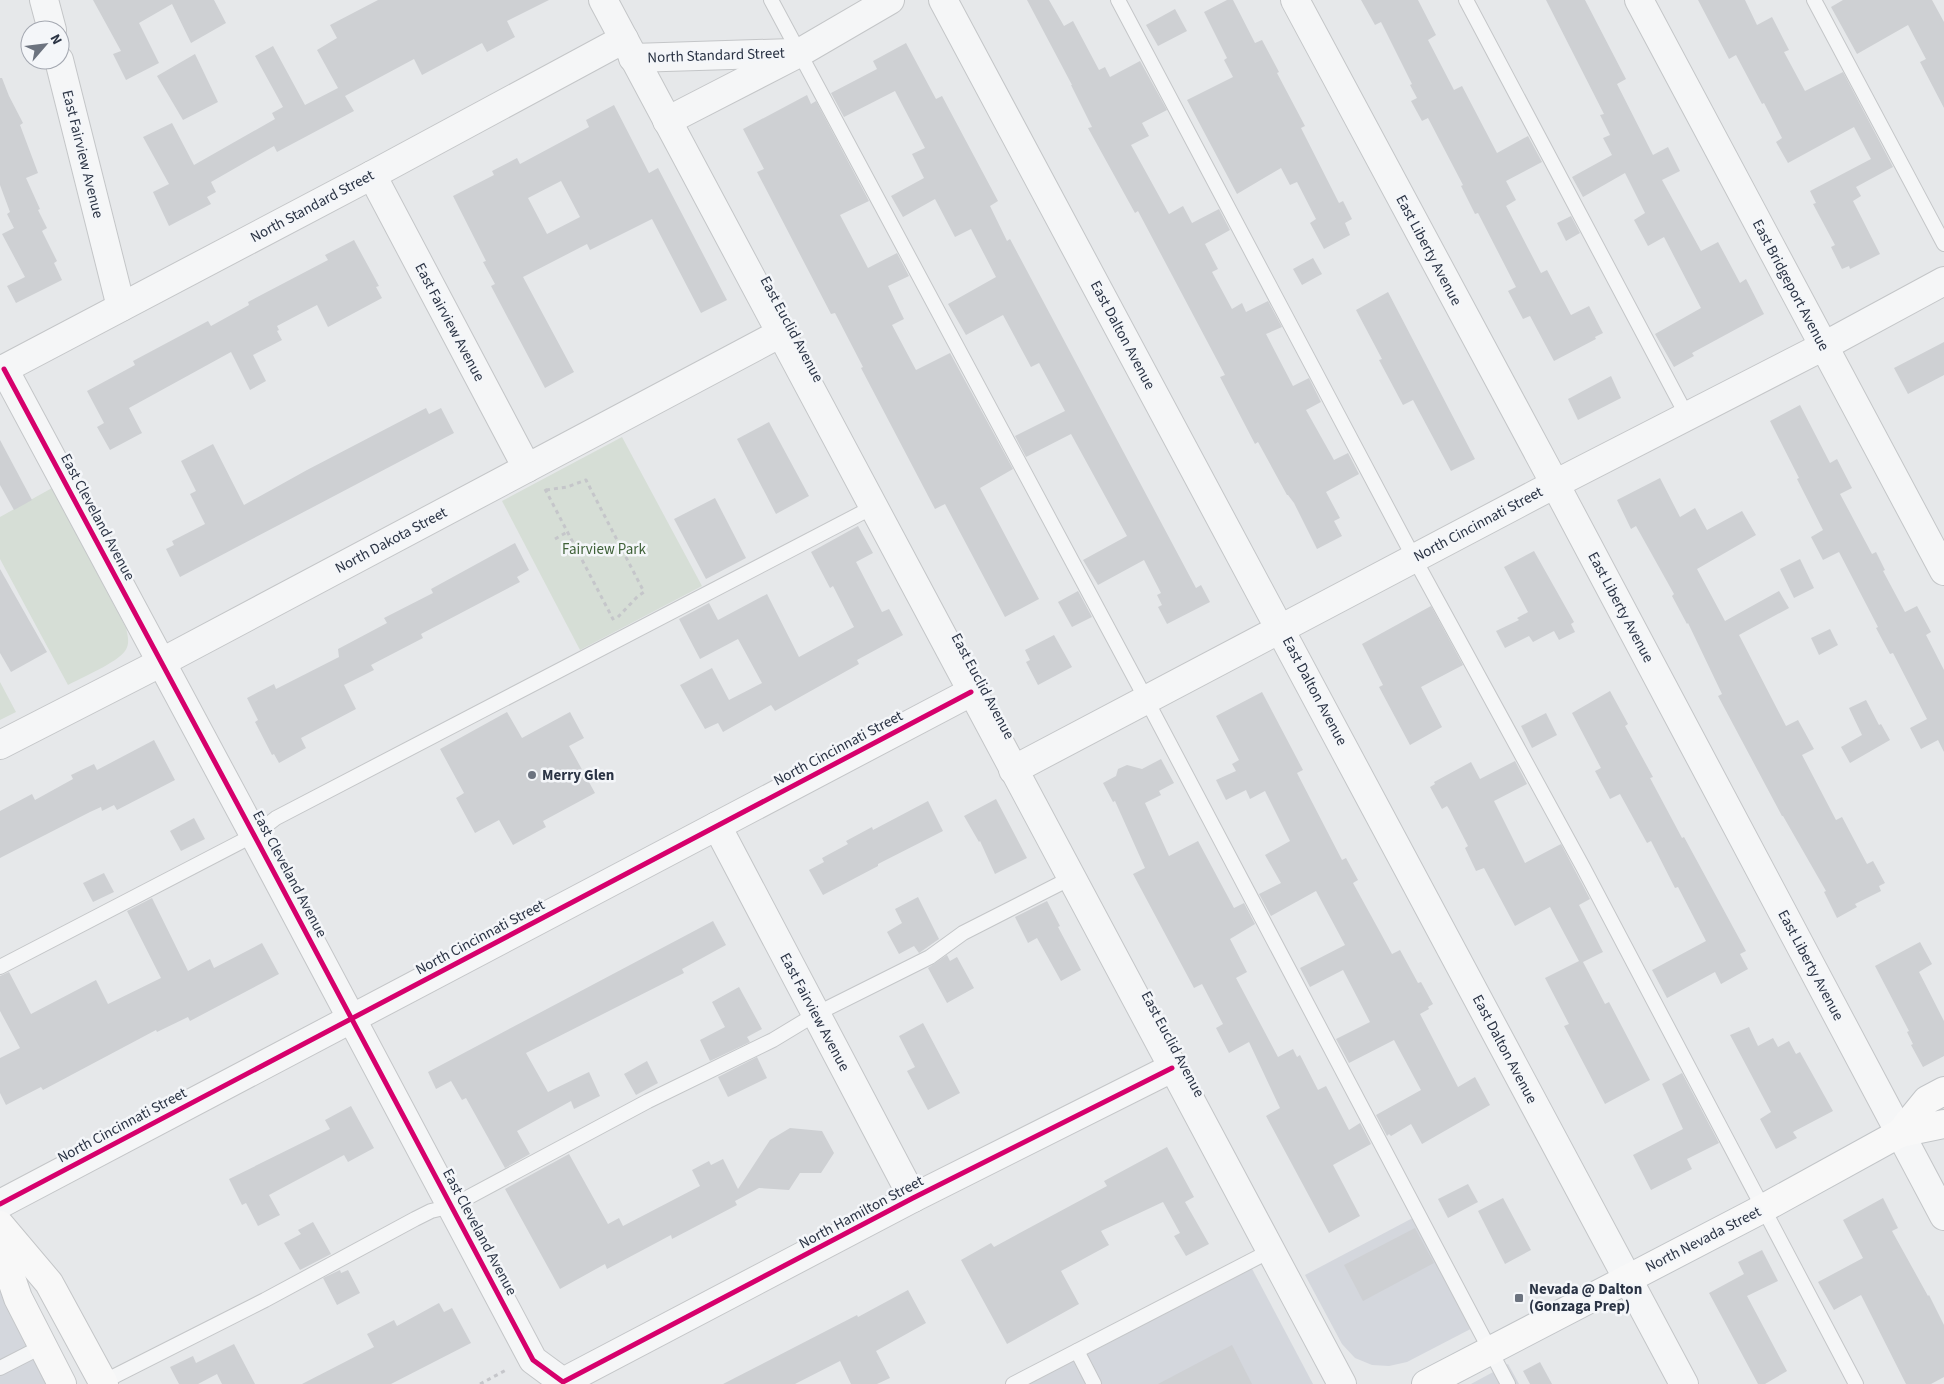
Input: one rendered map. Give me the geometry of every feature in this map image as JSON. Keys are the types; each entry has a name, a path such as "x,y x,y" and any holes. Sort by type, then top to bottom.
{"main road":[{"name":"North Nevada Street","path":"1900,1133 1927,1100 1944,1090"},
{"name":"North Nevada Street","path":"1426,1384 1762,1208 1900,1133 1944,1124"},
{"path":"0,1225 49,1283 104,1383"},
{"path":"0,1246 18,1298 62,1384"}],"street":[{"path":"44,0 49,20"},
{"name":"East Euclid Avenue","path":"603,0 1342,1384"},
{"name":"North Standard Street","path":"667,121 799,53 890,0"},
{"name":"East Dalton Avenue","path":"943,0 1281,628 1684,1384"},
{"name":"East Liberty Avenue","path":"1295,0 1944,1216"},
{"name":"East Bridgeport Avenue","path":"1639,0 1944,571"},
{"name":"North Standard Street","path":"2,370 372,175 628,48 799,53"},
{"name":"East Fairview Avenue","path":"62,70 121,307"},
{"name":"East Fairview Avenue","path":"372,175 535,476"},
{"name":"North Cincinnati Street","path":"1013,770 1555,484 1824,346 1944,281"},
{"name":"North Dakota Street","path":"0,745 535,476 780,333"},
{"name":"East Cleveland Avenue","path":"2,370 162,662 534,1360 578,1378"},
{"name":"North Cincinnati Street","path":"0,1204 972,692"},
{"name":"East Fairview Avenue","path":"716,826 913,1198"},
{"name":"North Hamilton Street","path":"578,1378 913,1198 1172,1068"}],"lane":[{"path":"771,0 1146,700 1508,1384"},
{"path":"1118,0 1414,558 1583,867 1856,1384"},
{"path":"1466,0 1687,416"},
{"path":"1814,0 1944,244"},
{"path":"0,967 254,835 276,818 873,507"},
{"path":"104,1383 265,1300 415,1219 431,1211 452,1206 648,1101 773,1040 816,1014 930,957 963,933 1071,878"},
{"path":"1013,1384 1270,1251"},
{"path":"0,1368 43,1346"},
{"path":"1077,1351 1094,1384"}],"path":[{"path":"535,476 546,490 623,637"},
{"path":"546,490 567,487 586,480 644,592 614,621"},
{"path":"555,539 568,532"},
{"path":"480,1384 513,1367"}],"shaded area":[{"path":"1424,1212 1484,1322 1407,1362 1389,1366 1372,1365 1355,1358 1342,1344 1305,1275"},
{"path":"1250,1265 1313,1384 1020,1384"},
{"path":"0,1289 48,1384 0,1384"},
{"path":"1508,1364 1519,1384 1471,1384"}],"green space":[{"name":"Fairview Park","path":"622,437 702,586 580,650 502,501"},
{"path":"52,488 126,628 128,640 128,646 125,651 115,660 68,685 0,559 0,517"},
{"path":"0,682 16,712 0,720"}],"building":[{"path":"93,0 214,0 226,23 191,43 172,4 139,23 159,63 126,80 113,54 121,51"},
{"path":"378,0 549,0 507,21 515,37 487,52 482,43 422,75 414,59 345,96 354,111 277,152 274,146 211,182 216,192 207,197 211,204 169,226 153,192 169,184 143,137 172,123 194,165 275,119 272,113 283,107 255,56 273,46 305,105 338,88 317,50 337,38 330,25"},
{"path":"1027,0 1049,0 1064,26 1073,21 1099,70 1105,67 1110,77 1140,61 1167,110 1142,123 1149,136 1131,145 1169,214 1183,206 1192,223 1219,209 1230,230 1205,244 1218,269 1212,272 1232,309 1242,303 1246,312 1268,301 1282,327 1266,334 1293,386 1309,378 1321,402 1306,410 1334,460 1348,453 1359,474 1326,492 1340,518 1334,521 1342,536 1317,549 1294,503 1287,495 1258,442 1255,444 1220,377 1225,375 1138,211 1135,213 1088,128 1092,127"},
{"path":"1227,0 1233,0 1255,43 1262,40 1305,126 1301,128 1339,203 1343,201 1352,219 1345,223 1350,235 1324,249 1310,223 1316,219 1297,182 1290,185 1281,168 1237,194 1187,100 1233,77 1224,60 1227,58 1204,12"},
{"path":"1361,0 1418,0 1436,35 1428,40 1454,90 1462,86 1497,153 1528,136 1542,162 1506,181 1516,200 1506,206 1541,273 1547,270 1571,315 1589,306 1603,333 1595,337 1596,339 1554,361 1530,316 1523,319 1508,291 1516,287 1478,213 1475,214 1461,186 1463,185 1428,118 1422,121 1411,101 1417,98 1410,85 1412,84 1381,22 1375,25"},
{"path":"1546,0 1585,0 1626,79 1617,84 1653,155 1668,147 1680,171 1662,180 1701,251 1718,242 1740,283 1746,279 1764,314 1692,353 1694,356 1674,367 1655,334 1701,308 1664,237 1648,246 1634,220 1645,213 1625,173 1583,197 1572,177 1612,155 1603,138 1610,135 1600,115 1604,114"},
{"path":"1698,0 1745,0 1757,25 1772,17 1789,50 1784,52 1805,91 1843,72 1893,167 1856,187 1861,196 1853,201 1880,254 1850,269 1849,266 1842,269 1831,247 1835,245 1813,204 1816,203 1810,191 1871,159 1854,127 1788,163 1776,142 1782,138 1764,103 1762,104 1736,55 1729,59"},
{"path":"1843,0 1932,0 1944,22 1944,108 1920,62 1926,59 1908,25 1857,54 1831,7"},
{"path":"1175,9 1187,31 1158,46 1146,25"},
{"path":"906,43 936,99 942,96 998,201 990,206 1007,241 1010,239 1196,588 1201,585 1210,602 1167,624 1158,607 1162,605 1157,595 1161,593 1144,560 1098,585 1083,560 1127,536 1071,434 1026,457 1015,436 1065,411 1039,363 1031,367 1003,315 966,335 948,304 996,277 971,229 955,237 935,199 903,217 891,196 924,178 912,154 925,148 895,91 844,117 831,93 877,69 873,61"},
{"path":"195,54 218,102 183,120 157,76"},
{"path":"0,78 2,78 23,123 20,125 38,173 26,178 47,228 42,231 57,261 54,263 62,280 16,303 7,286 25,277 2,234 14,228 7,214 10,212 0,185"},
{"path":"807,95 811,104 816,101 869,201 840,215 868,268 897,253 909,276 888,286 904,319 892,325 916,370 950,353 1013,469 980,488 1039,599 1005,617 945,504 935,509 861,368 863,367 835,313 831,314 757,172 764,169 743,129"},
{"path":"614,105 649,173 658,168 727,300 701,313 652,219 590,250 587,244 523,277 574,372 545,388 491,286 495,284 483,262 486,261 453,196 494,175 492,171 517,158 520,164 589,127 586,120","holes":["561,181 580,217 547,234 528,198"]},
{"path":"1571,216 1580,233 1566,241 1557,223"},
{"path":"354,240 379,286 376,287 382,298 328,327 317,305 277,326 279,330 277,331 282,340 253,355 266,381 250,390 231,352 129,408 142,433 110,450 97,427 104,423 87,391 135,365 133,361 208,321 211,326 249,305 248,302 328,260 325,255"},
{"path":"1313,258 1322,274 1302,285 1293,269"},
{"path":"1388,292 1475,459 1451,471 1413,400 1403,405 1379,360 1382,359 1356,310"},
{"path":"1944,342 1944,375 1908,394 1894,368"},
{"path":"1611,376 1621,398 1578,420 1568,399"},
{"path":"1800,405 1830,463 1837,459 1852,488 1840,494 1872,554 1876,552 1885,570 1883,571 1905,612 1917,606 1931,632 1926,635 1944,670 1944,752 1938,740 1921,749 1910,728 1927,719 1893,653 1890,654 1876,628 1878,627 1839,552 1823,560 1811,537 1823,530 1770,421"},
{"path":"426,408 429,414 441,408 454,433 180,577 166,549 174,545 172,541 205,524 190,494 196,491 181,461 213,444 244,505"},
{"path":"769,422 809,496 776,514 737,439"},
{"path":"0,440 32,500 14,510 0,485"},
{"path":"1660,478 1680,517 1695,508 1707,530 1742,511 1756,535 1697,569 1725,621 1779,591 1789,608 1739,635 1786,726 1798,720 1814,749 1802,755 1836,820 1842,817 1867,864 1873,861 1885,883 1879,886 1881,891 1855,904 1857,907 1837,918 1824,892 1826,891 1782,816 1718,696 1722,694 1688,623 1672,596 1674,594 1636,526 1631,529 1617,500"},
{"path":"715,498 746,558 706,579 674,519"},
{"path":"858,526 873,553 856,562 882,612 889,609 903,635 857,660 859,664 775,711 771,705 723,732 718,723 705,729 680,685 712,668 729,700 762,683 738,639 700,659 679,619 709,603 718,620 767,594 799,657 854,627 833,586 830,588 811,552"},
{"path":"515,543 529,570 517,577 520,582 421,634 423,638 371,665 374,670 344,685 356,709 301,738 306,748 279,763 274,754 272,755 255,722 258,720 247,698 274,684 276,689 339,657 338,649 387,623 384,618 433,593 431,589"},
{"path":"1534,551 1574,622 1571,624 1575,632 1559,640 1554,631 1533,642 1529,636 1505,648 1496,631 1519,620 1517,618 1528,612 1504,567"},
{"path":"1800,559 1814,588 1794,598 1780,569"},
{"path":"0,569 47,652 11,672 0,653"},
{"path":"1078,591 1092,617 1072,627 1058,602"},
{"path":"1431,606 1463,665 1421,687 1442,727 1410,745 1379,687 1383,685 1362,644"},
{"path":"1830,629 1838,645 1819,655 1811,638"},
{"path":"1054,635 1072,667 1038,685 1026,662 1030,660 1025,650"},
{"path":"1610,691 1628,724 1625,726 1653,777 1650,778 1746,951 1740,954 1748,969 1721,984 1715,972 1667,998 1652,970 1706,941 1678,887 1675,888 1651,841 1647,843 1620,794 1610,799 1595,771 1601,768 1572,713"},
{"path":"1262,692 1303,770 1297,773 1342,860 1346,858 1358,880 1353,883 1392,954 1400,950 1418,983 1421,982 1433,1004 1428,1007 1429,1009 1420,1014 1458,1087 1475,1077 1490,1105 1422,1144 1411,1124 1391,1136 1389,1134 1387,1136 1376,1115 1421,1090 1394,1040 1349,1063 1336,1039 1370,1022 1343,970 1310,987 1300,968 1345,945 1316,891 1271,916 1259,894 1281,883 1265,855 1290,841 1265,791 1250,799 1246,790 1226,800 1216,780 1236,771 1232,764 1239,760 1216,716"},
{"path":"1866,700 1879,725 1881,724 1890,740 1850,763 1841,747 1862,735 1849,708"},
{"name":"Merry Glen","path":"507,712 522,738 570,712 584,738 569,746 595,793 543,821 546,827 513,845 499,820 475,833 456,798 464,793 440,749"},
{"path":"1546,713 1557,735 1532,748 1521,726"},
{"path":"154,740 175,780 117,810 114,805 102,811 101,807 0,858 0,811 32,794 35,800 73,779 71,775 94,764 97,770"},
{"path":"1161,759 1174,783 1159,791 1161,795 1145,803 1169,856 1198,841 1234,908 1244,903 1255,924 1230,939 1247,972 1236,978 1278,1057 1293,1049 1297,1057 1300,1055 1318,1090 1326,1086 1349,1130 1360,1123 1371,1144 1333,1165 1360,1216 1329,1233 1266,1116 1280,1108 1249,1042 1229,1053 1216,1028 1223,1024 1202,984 1194,988 1133,874 1145,868 1115,801 1113,802 1103,783 1116,776 1118,769 1127,765 1142,769"},
{"path":"1515,761 1527,784 1494,801 1525,863 1561,844 1590,899 1579,905 1603,952 1583,962 1605,1004 1609,1002 1650,1080 1605,1104 1564,1026 1569,1024 1545,978 1579,961 1550,907 1515,926 1484,868 1476,871 1465,848 1468,846 1449,809 1447,806 1442,809 1430,787 1435,784 1434,782 1471,762 1480,779"},
{"path":"996,799 1027,858 995,874 980,841 964,816"},
{"path":"928,801 943,831 823,895 809,870 824,862 822,858 848,844 846,841 872,827 873,830"},
{"path":"194,818 205,839 181,851 170,831"},
{"path":"104,873 114,892 93,902 83,883"},
{"path":"918,897 939,939 919,953 914,946 899,954 887,932 902,923 895,909"},
{"path":"152,898 188,971 210,959 214,968 262,943 279,974 190,1021 188,1017 157,1032 156,1030 43,1090 41,1087 6,1105 0,1093 0,1058 20,1048 0,1011 0,976 9,972 31,1014 96,980 108,1004 161,978 127,911"},
{"path":"1047,901 1060,926 1058,927 1081,970 1061,981 1037,938 1028,943 1015,917"},
{"path":"713,921 726,945 682,969 684,973 526,1053 548,1092 589,1072 600,1096 574,1109 571,1101 517,1131 530,1154 505,1168 466,1098 462,1100 451,1081 436,1089 428,1072"},
{"path":"1920,942 1932,964 1919,972 1944,1021 1944,1056 1923,1067 1911,1045 1913,1044 1907,1032 1909,1031 1875,966"},
{"path":"947,955 950,961 957,957 974,988 947,1003 928,968"},
{"path":"739,987 762,1029 747,1037 750,1042 710,1061 700,1040 725,1027 712,1002"},
{"path":"923,1023 960,1093 928,1110 907,1071 915,1067 899,1036"},
{"path":"1749,1027 1758,1046 1773,1038 1778,1047 1789,1041 1796,1054 1800,1052 1833,1111 1793,1132 1797,1138 1776,1149 1760,1119 1771,1112 1730,1035"},
{"path":"757,1057 767,1078 728,1097 718,1077"},
{"path":"647,1061 658,1083 636,1095 624,1074"},
{"path":"1682,1073 1719,1143 1687,1159 1692,1169 1651,1190 1633,1155 1683,1129 1662,1084"},
{"path":"351,1106 374,1148 348,1162 344,1155 269,1195 280,1215 258,1226 246,1203 242,1205 229,1179 330,1129 325,1120"},
{"path":"790,1128 822,1131 834,1153 821,1173 800,1173 789,1190 759,1188 735,1201 737,1205 672,1239 671,1235 607,1269 605,1264 560,1289 505,1189 569,1154 608,1224 619,1218 623,1226 700,1186 692,1170 709,1161 711,1165 723,1159 738,1189 770,1140"},
{"path":"1167,1147 1194,1197 1185,1202 1209,1244 1186,1256 1174,1236 1180,1233 1163,1202 1101,1231 1109,1245 1061,1271 1079,1304 1007,1344 961,1260 991,1243 994,1247 1107,1186 1104,1181"},
{"path":"1468,1184 1478,1202 1448,1218 1438,1199"},
{"path":"1503,1198 1531,1250 1505,1264 1478,1211"},
{"path":"1883,1198 1898,1228 1892,1231 1944,1325 1944,1377 1931,1384 1906,1384 1861,1295 1834,1310 1818,1282 1863,1258 1843,1220"},
{"path":"313,1222 331,1254 300,1270 284,1243 301,1234 298,1230"},
{"path":"1415,1228 1434,1263 1363,1301 1344,1265"},
{"path":"1762,1250 1778,1281 1747,1296 1787,1371 1765,1384 1758,1384 1709,1293 1744,1274 1738,1262"},
{"path":"340,1270 341,1273 348,1270 360,1293 337,1305 323,1278"},
{"path":"908,1290 926,1323 876,1351 890,1378 877,1384 851,1384 840,1361 795,1384 723,1384 857,1315 858,1317"},
{"path":"439,1303 444,1312 452,1308 471,1343 391,1384 302,1384 374,1347 367,1334 394,1320 397,1326"},
{"path":"234,1344 255,1384 222,1384 217,1374 198,1384 179,1384 170,1367 193,1356 196,1363"},
{"path":"1232,1345 1252,1384 1158,1384"},
{"path":"1540,1362 1552,1384 1530,1384 1523,1371"}],"cycle path":[{"path":"4,369 533,1360 563,1382 913,1198 1172,1068"},
{"path":"0,1204 971,692"}],"place":[{"name":"Merry Glen","path":"532,775"},
{"name":"Nevada @ Dalton (Gonzaga Prep)","path":"1519,1298"}]}
